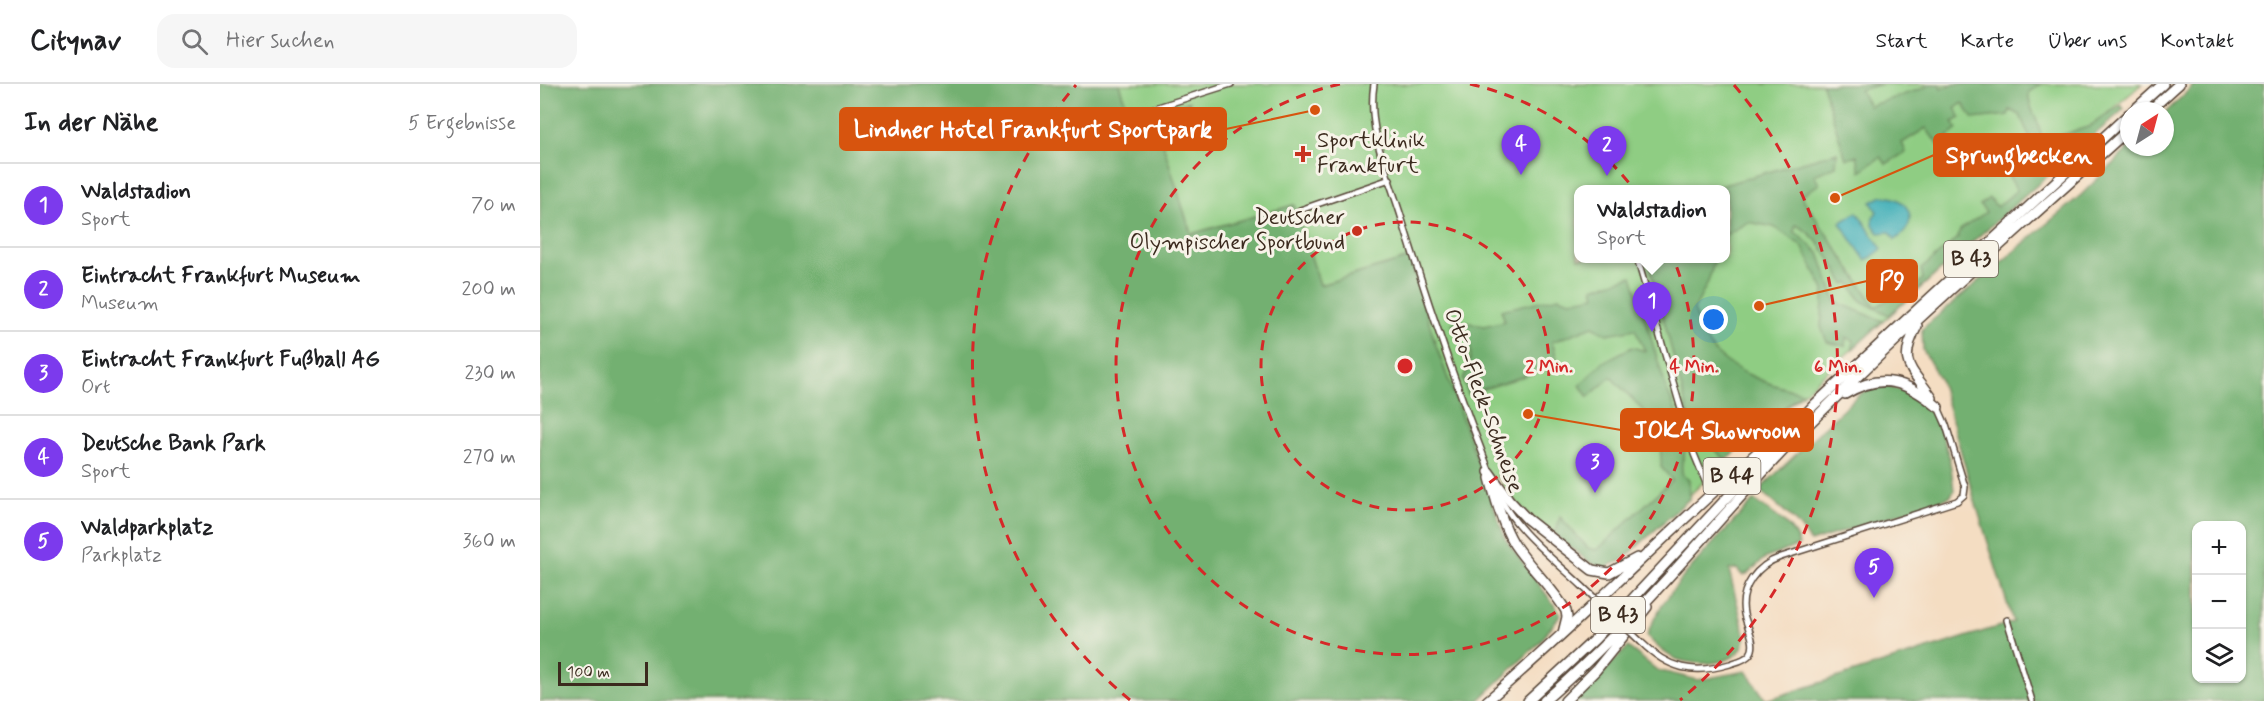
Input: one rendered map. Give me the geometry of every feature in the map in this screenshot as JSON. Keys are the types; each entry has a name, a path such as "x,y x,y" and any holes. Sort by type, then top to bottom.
{"highway":[{"path":"2143,102 2163,84"},
{"path":"2159,102 2178,84"},
{"name":"B 43","path":"1528,701 1595,639 1814,405 2120,122"},
{"name":"B 43","path":"1544,701 1591,658 1660,588 1771,464 1835,399 2120,137"},
{"path":"1920,319 1909,343 1908,361 1913,376 1938,407"},
{"path":"1835,399 1869,383 1886,381 1912,388 1938,407"},
{"name":"B 44","path":"1487,701 1561,636 1714,492 1814,405"},
{"path":"1489,472 1509,500 1527,519 1592,570 1609,573 1652,549"},
{"path":"1489,472 1496,502 1508,533 1566,611 1566,624 1561,636"},
{"path":"1565,701 1620,642 1660,588"}],"street":[{"path":"1136,114 1231,84"},
{"name":"Otto-Fleck-Schneise","path":"1374,84 1372,101 1375,132 1426,294 1500,498 1513,519 1641,642 1666,663 1690,670 1718,668 1742,660 1750,654 1753,646 1743,602 1748,583 1764,565 1781,556 1949,504 1964,495 1963,479 1938,407"},
{"path":"1300,210 1390,179"},
{"path":"1638,263 1694,454 1706,483 1714,492"},
{"path":"2007,620 2032,701"}],"green space":[{"path":"540,84 1119,84 1131,121 1189,101 1198,133 1163,144 1191,234 1294,205 1320,285 1410,258 1435,343 1506,540 1561,614 1540,642 1478,701 540,701"},
{"path":"1119,84 2142,84 2097,122 2078,147 1800,396 1761,427 1691,494 1690,498 1621,561 1609,565 1607,570 1581,555 1524,511 1511,497 1498,477 1485,482 1435,343 1410,258 1320,285 1294,205 1191,234 1162,143 1189,102 1131,121"},
{"path":"1822,84 1882,84 1860,90 1869,106 1927,87 1926,84 1939,84 1941,89 1954,84 2041,84 2029,92 2029,97 2042,138 2043,163 2058,145 2058,136 2088,127 2120,106 2120,113 1889,315 1861,301 1849,282 1845,284 1818,243 1796,225 1794,231 1819,253 1836,302 1883,321 1853,349 1853,340 1846,337 1845,346 1827,342 1821,327 1824,290 1802,246 1774,227 1748,222 1730,233 1730,185 1724,185 1837,152 1836,166 1814,175 1819,184 1801,196 1876,307 1903,290 1913,288 1923,279 1921,269 1958,238 1960,230 1986,212 1980,205 1989,198 1997,207 2017,190 2009,177 2027,164 2032,143 2020,115 2010,110 2008,115 1973,119 1963,103 1955,108 1961,118 1953,122 1957,129 1938,145 1926,128 1902,143 1906,152 1886,164 1881,157 1860,171 1857,155 1846,159"},
{"path":"2195,84 2264,84 2264,701 1574,701 1628,647 1657,670 1698,680 1746,671 1766,700 2013,622 1940,380 1923,350 1922,329 2081,195 2121,156 2174,156 2174,104"},
{"path":"1649,263 1714,263 1708,282 1694,310 1707,341 1724,360 1749,375 1777,386 1802,392 1726,460 1692,428"},
{"path":"1632,276 1667,391 1685,441 1682,471 1683,476 1689,480 1690,498 1621,561 1609,565 1607,570 1589,562 1555,535 1560,517 1588,548 1597,550 1672,480 1661,467 1656,426 1611,377 1588,397 1580,385 1603,362 1632,347 1645,351 1635,329 1607,334 1593,326 1552,342 1559,365 1468,394 1463,380 1470,363 1471,349 1465,337 1452,324 1457,320 1484,326 1505,321 1501,310 1559,297 1570,301 1595,296 1593,288"},
{"path":"1887,386 1913,395 1931,414 1943,438 1954,491 1950,497 1810,542 1794,520 1759,490 1858,395 1869,389"},
{"path":"1753,501 1787,525 1799,545 1764,559 1747,574 1742,575 1737,569 1729,570 1745,635 1743,646 1737,653 1729,659 1708,663 1685,662 1672,657 1647,636 1654,619 1693,565"}],"water":[{"path":"1882,196 1900,201 1909,212 1908,227 1895,240 1890,232 1879,233 1873,225 1873,217 1877,212 1871,202"},
{"path":"1857,212 1882,249 1866,261 1840,223"}],"place":[{"name":"Lindner Hotel Frankfurt Sportpark","path":"1315,110"},
{"name":"Sportklinik Frankfurt","path":"1303,154"},
{"name":"Deutsche Bank Park","path":"1521,175"},
{"name":"Eintracht Frankfurt Museum","path":"1607,176"},
{"name":"Sprungbecken","path":"1835,198"},
{"name":"Deutscher Olympischer Sportbund","path":"1357,231"},
{"name":"P9","path":"1759,306"},
{"name":"Waldstadion","path":"1652,332"},
{"name":"JOKA Showroom","path":"1528,414"},
{"name":"Eintracht Frankfurt Fußball AG","path":"1595,493"},
{"name":"Waldparkplatz","path":"1874,598"}]}
